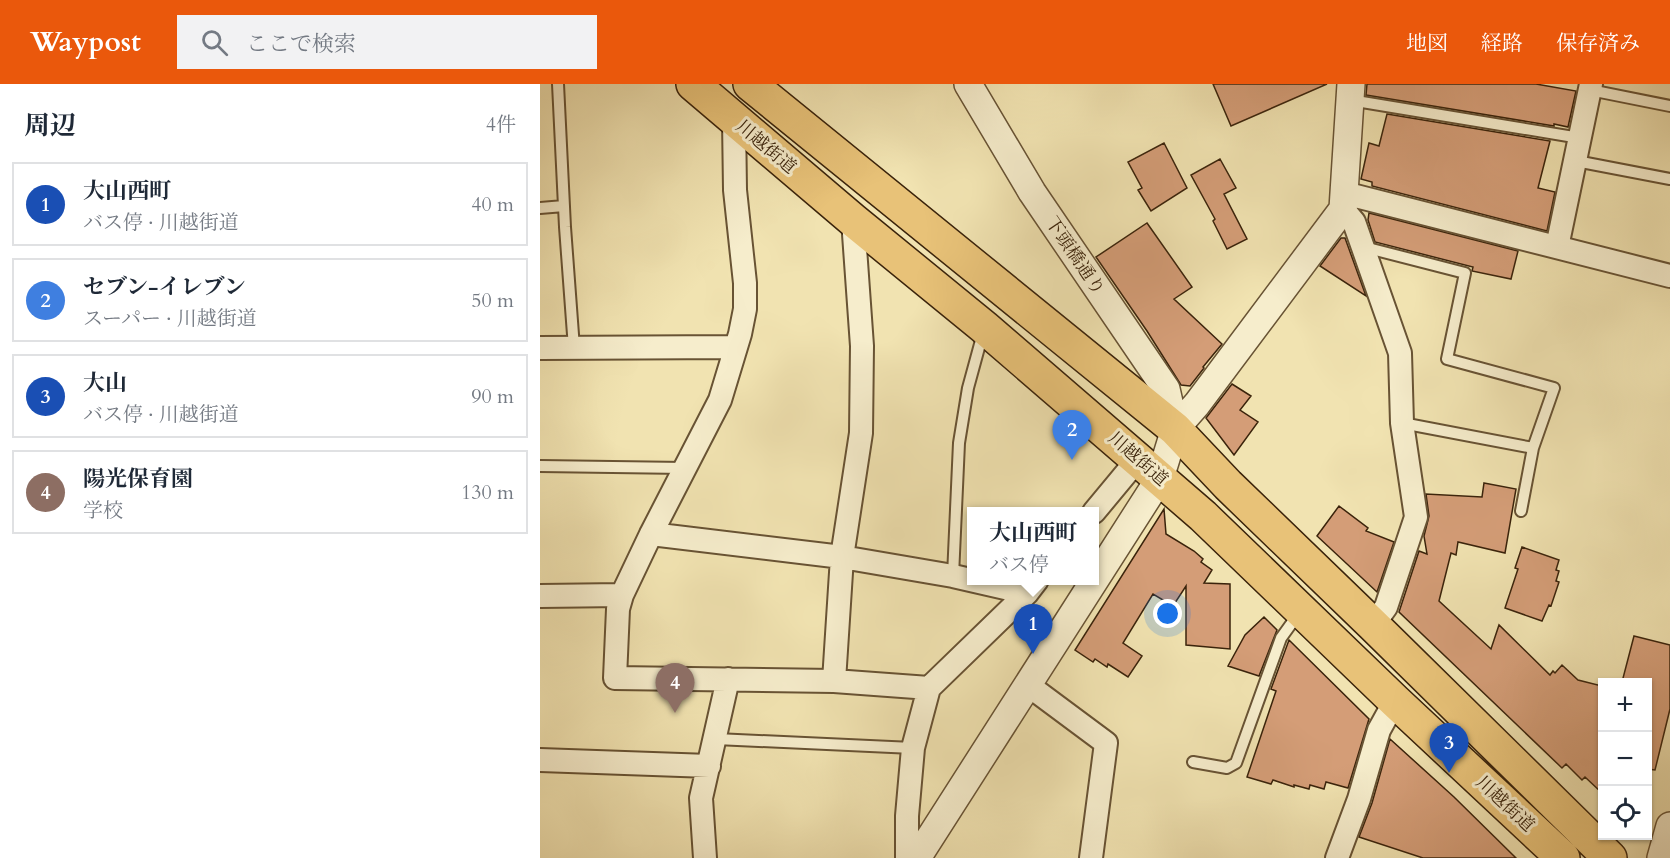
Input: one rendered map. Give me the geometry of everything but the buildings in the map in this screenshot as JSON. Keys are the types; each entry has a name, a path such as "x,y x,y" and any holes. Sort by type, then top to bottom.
{"highway":[{"name":"川越街道","path":"693,84 853,220 984,327 1203,516 1395,701 1563,858"},
{"name":"川越街道","path":"750,84 1175,429 1228,485 1610,858"}],"street":[{"name":"下頭橋通り","path":"968,84 1032,192 1166,389 1175,429"},
{"path":"1557,247 1591,87"},
{"path":"1350,92 1343,201 1354,222 1400,353 1402,423 1416,517 1386,607 1373,625"},
{"path":"734,120 735,190 745,283 745,309 720,400 622,595 618,609 615,678 834,681 929,688"},
{"path":"1099,558 1149,469 1175,429 1197,404 1343,201"},
{"path":"1343,201 1557,247 1670,276"},
{"path":"834,681 842,557 861,433 862,346 853,220"},
{"path":"540,348 736,346"},
{"path":"1099,508 1149,469"},
{"path":"651,534 842,557 967,578"},
{"path":"917,858 1028,685 1084,585"},
{"path":"907,858 907,816 913,748 929,688 1032,587"},
{"path":"540,596 622,595"},
{"path":"705,858 701,798 728,679"},
{"path":"1028,685 1106,742 1091,858"},
{"path":"1336,858 1359,799 1378,730 1395,701"},
{"path":"540,760 709,766"},
{"path":"1661,858 1670,826"}],"lane":[{"path":"558,84 574,348"},
{"path":"1591,87 1670,106"},
{"path":"1350,92 1580,138"},
{"path":"1576,161 1670,179"},
{"path":"540,208 564,206"},
{"path":"1361,246 1465,273 1447,359 1554,388 1533,448 1521,511"},
{"path":"953,576 959,443 968,388 984,327"},
{"path":"1402,423 1533,448"},
{"path":"540,466 686,468"},
{"path":"1192,762 1227,768 1236,764 1281,639 1301,610"},
{"path":"716,739 913,748"}],"place":[{"name":"セブン-イレブン","path":"1072,460"},
{"name":"大山西町","path":"1033,654"},
{"name":"陽光保育園","path":"675,713"},
{"name":"大山","path":"1449,773"}]}
